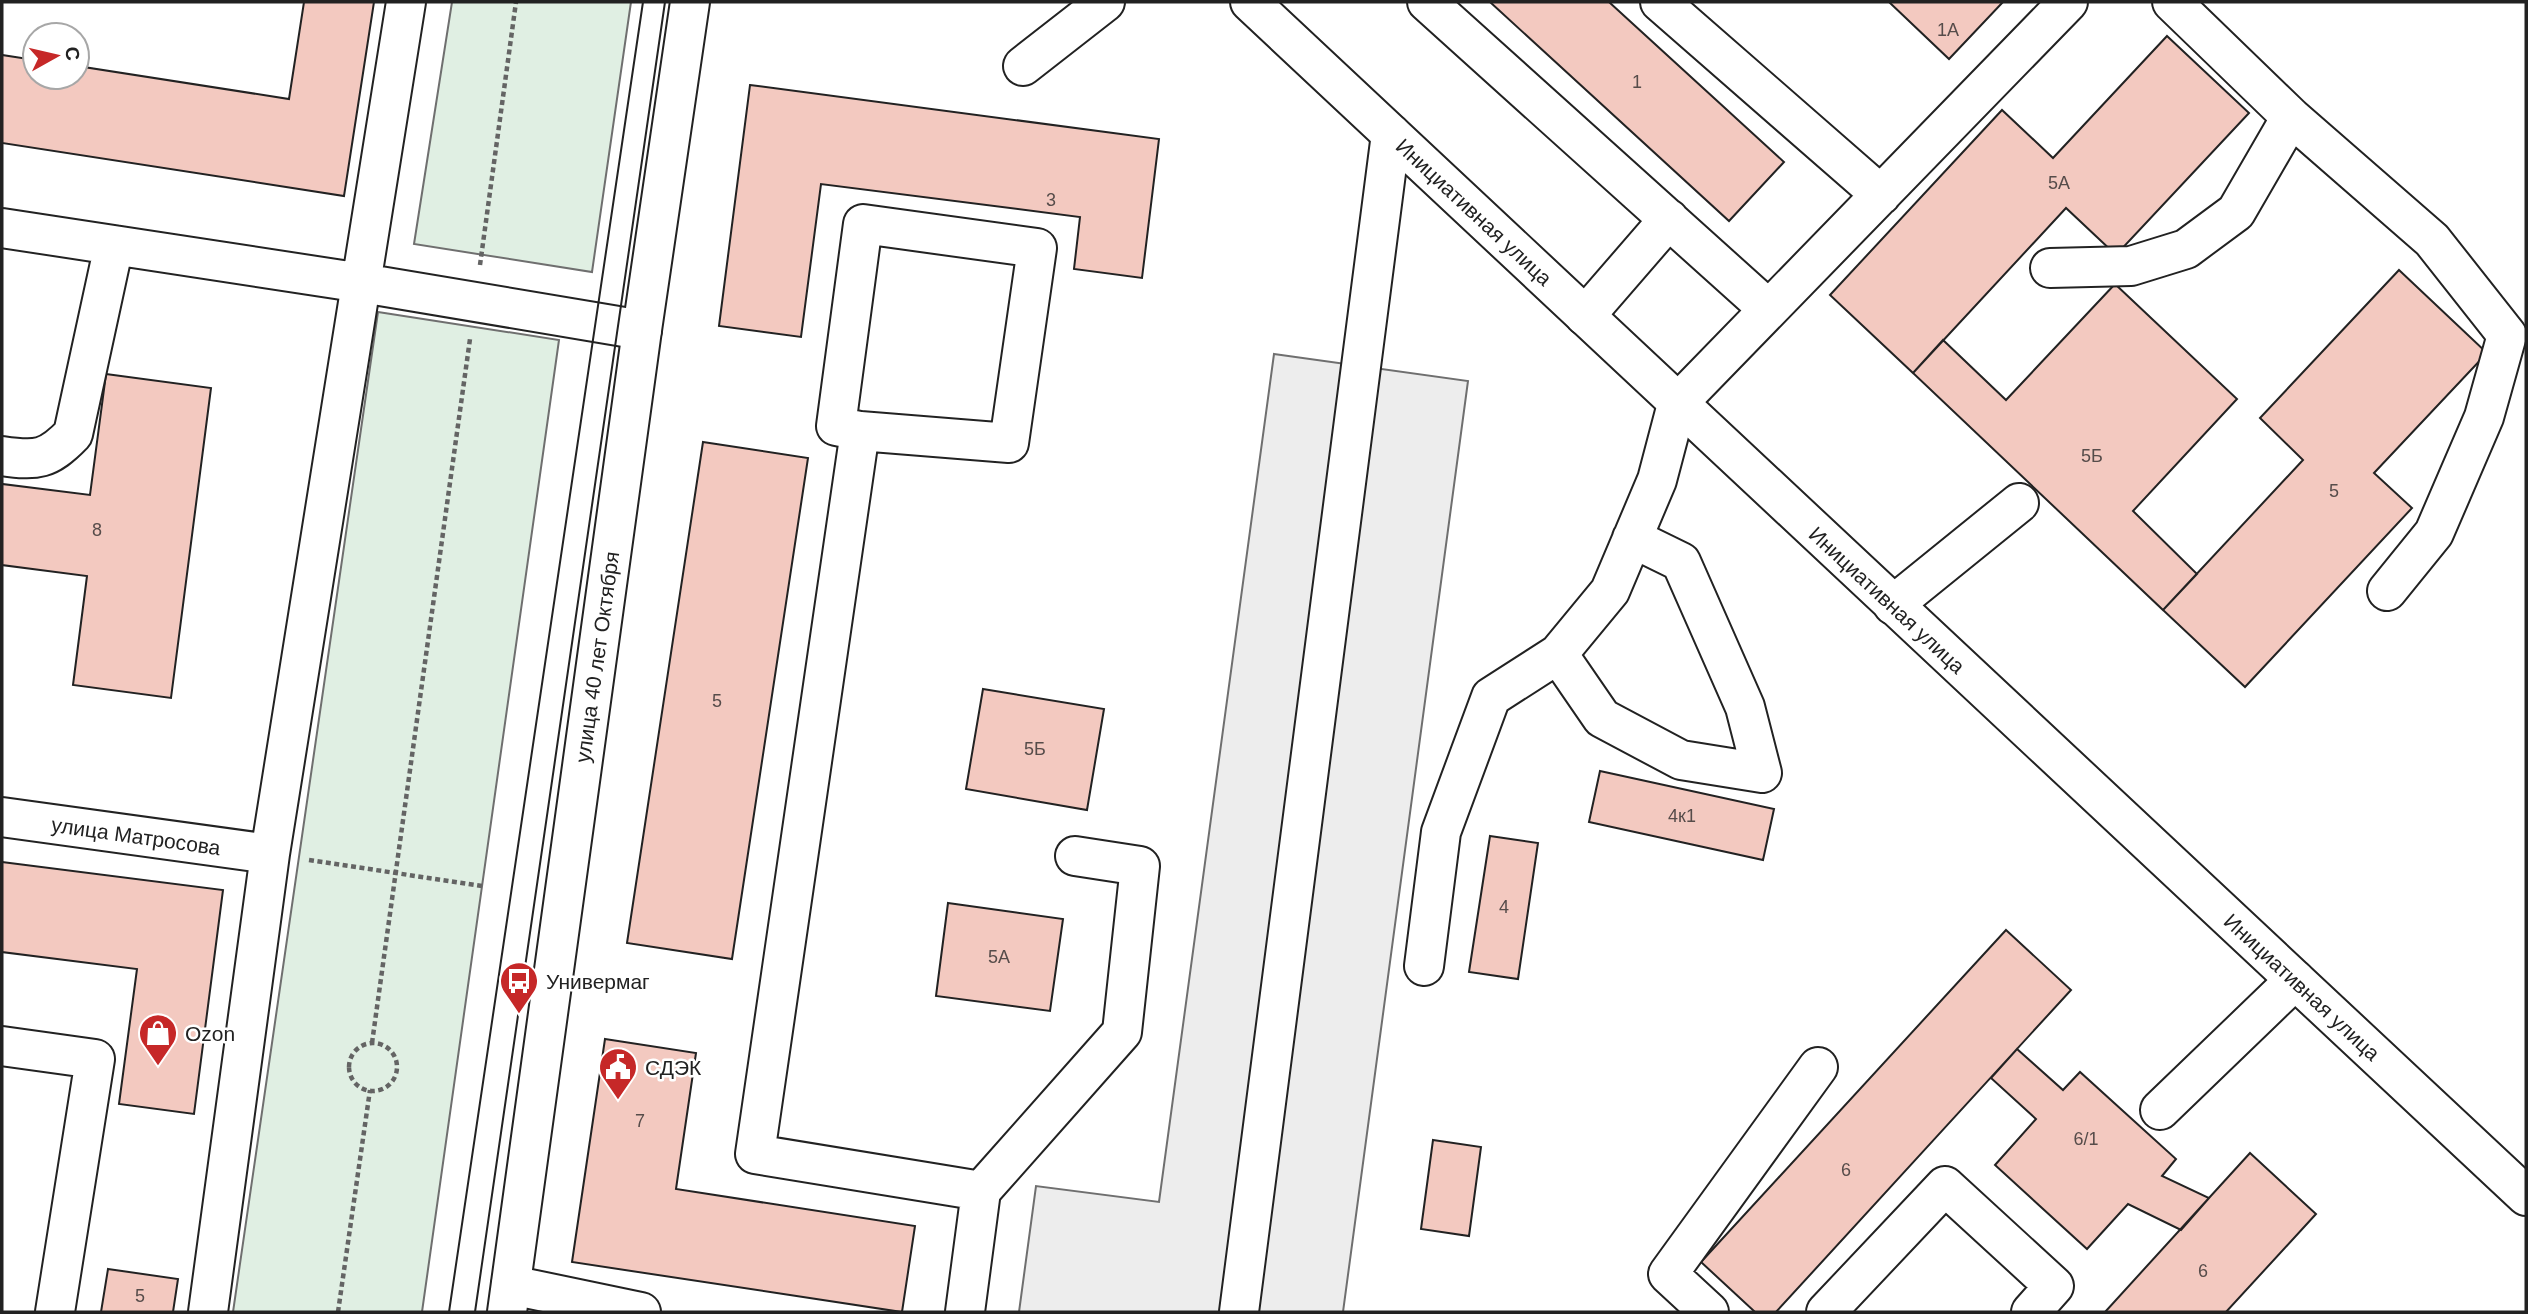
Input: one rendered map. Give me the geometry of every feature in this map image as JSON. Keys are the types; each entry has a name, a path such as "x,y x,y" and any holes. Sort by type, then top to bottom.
{"main road":[{"path":"208,1312 270,854 406,2"},
{"name":"улица 40 лет Октября","path":"509,1299 642,330 690,2"},
{"path":"1023,66 1105,2"},
{"path":"1427,2 1768,309"},
{"path":"1660,2 1881,195"},
{"path":"1424,966 1441,832 1491,697 1558,654 1609,591 1657,480 1677,404 2068,2"},
{"path":"2172,2 2291,117 2432,240 2507,335 2484,417 2434,533 2387,591"},
{"name":"Инициативная улица","path":"1266,7 1391,134 1677,404 2526,1196"},
{"path":"2050,268 2131,266 2186,249 2236,212 2291,117"},
{"path":"1239,1312 1391,134"},
{"path":"1584,316 1669,219"},
{"path":"863,224 1037,248 1009,443 860,431 835,426 863,224"},
{"path":"2,228 475,301 642,330"},
{"path":"2,456 28,460 56,452 74,434 114,245"},
{"path":"860,431 755,1154 981,1191"},
{"path":"1893,605 2019,503"},
{"path":"1558,654 1602,718 1681,760 1762,773 1745,707 1681,562 1632,538"},
{"name":"улица Матросова","path":"2,817 270,854"},
{"path":"965,1312 981,1191 1122,1032 1140,866 1075,856"},
{"path":"2161,1110 2295,980"},
{"path":"2,1046 95,1059 55,1312"},
{"path":"1709,1312 1668,1274 1818,1067"},
{"path":"1826,1312 1945,1186 2054,1286 2031,1312"},
{"path":"509,1299 641,1312"}],"path":[{"path":"372,1042 516,2"},
{"path":"270,854 482,886"},
{"path":"372,1042 387,1047 393,1053 397,1068 391,1082 385,1087 370,1090 362,1088 352,1077 349,1062 358,1048 372,1042"},
{"path":"338,1312 370,1090"}],"green space":[{"path":"452,2 631,2 592,272 414,244"},
{"path":"378,312 559,340 422,1312 233,1312"}],"shaded area":[{"path":"1274,354 1468,381 1343,1312 1019,1312 1036,1186 1159,1202"}],"building":[{"path":"304,2 374,2 344,196 2,143 2,55 21,58 21,91 91,91 91,68 289,99"},
{"path":"1490,2 1609,2 1784,162 1729,221"},
{"path":"1889,2 2003,2 1949,59"},
{"path":"2167,36 2249,113 2116,255 2066,208 1913,373 1830,295 2002,110 2053,158"},
{"path":"750,85 1159,139 1142,278 1074,269 1080,217 821,184 801,337 719,326"},
{"path":"2399,270 2487,353 2374,473 2412,508 2245,687 2163,610 2303,460 2260,418"},
{"path":"2115,284 2237,399 2133,511 2197,574 2163,610 1913,373 1943,340 2006,400"},
{"path":"106,374 211,388 171,698 73,685 87,576 2,565 2,484 90,495"},
{"path":"703,442 808,458 732,959 627,943"},
{"path":"983,689 1104,709 1087,810 966,789"},
{"path":"1600,771 1774,809 1763,860 1589,822"},
{"path":"1490,836 1538,843 1518,979 1469,972"},
{"path":"2,862 223,890 194,1114 119,1104 137,969 2,952"},
{"path":"948,903 1063,919 1050,1011 936,996"},
{"path":"2006,930 2071,990 1776,1312 1755,1312 1701,1262"},
{"path":"605,1039 696,1053 676,1189 915,1226 902,1312 572,1262"},
{"path":"2017,1049 2063,1090 2080,1072 2176,1159 2162,1176 2209,1198 2181,1230 2128,1204 2087,1249 1995,1165 2036,1119 1991,1078"},
{"path":"1433,1140 1481,1147 1469,1236 1421,1229"},
{"path":"2250,1153 2316,1214 2226,1312 2105,1312"},
{"path":"108,1269 178,1279 173,1312 101,1312"}],"tram line":[{"path":"449,1312 643,2"},
{"path":"475,1312 665,2"}],"place":[{"name":"Универмаг","path":"519,1015"},
{"name":"Ozon","path":"158,1067"},
{"name":"СДЭК","path":"618,1101"}]}
